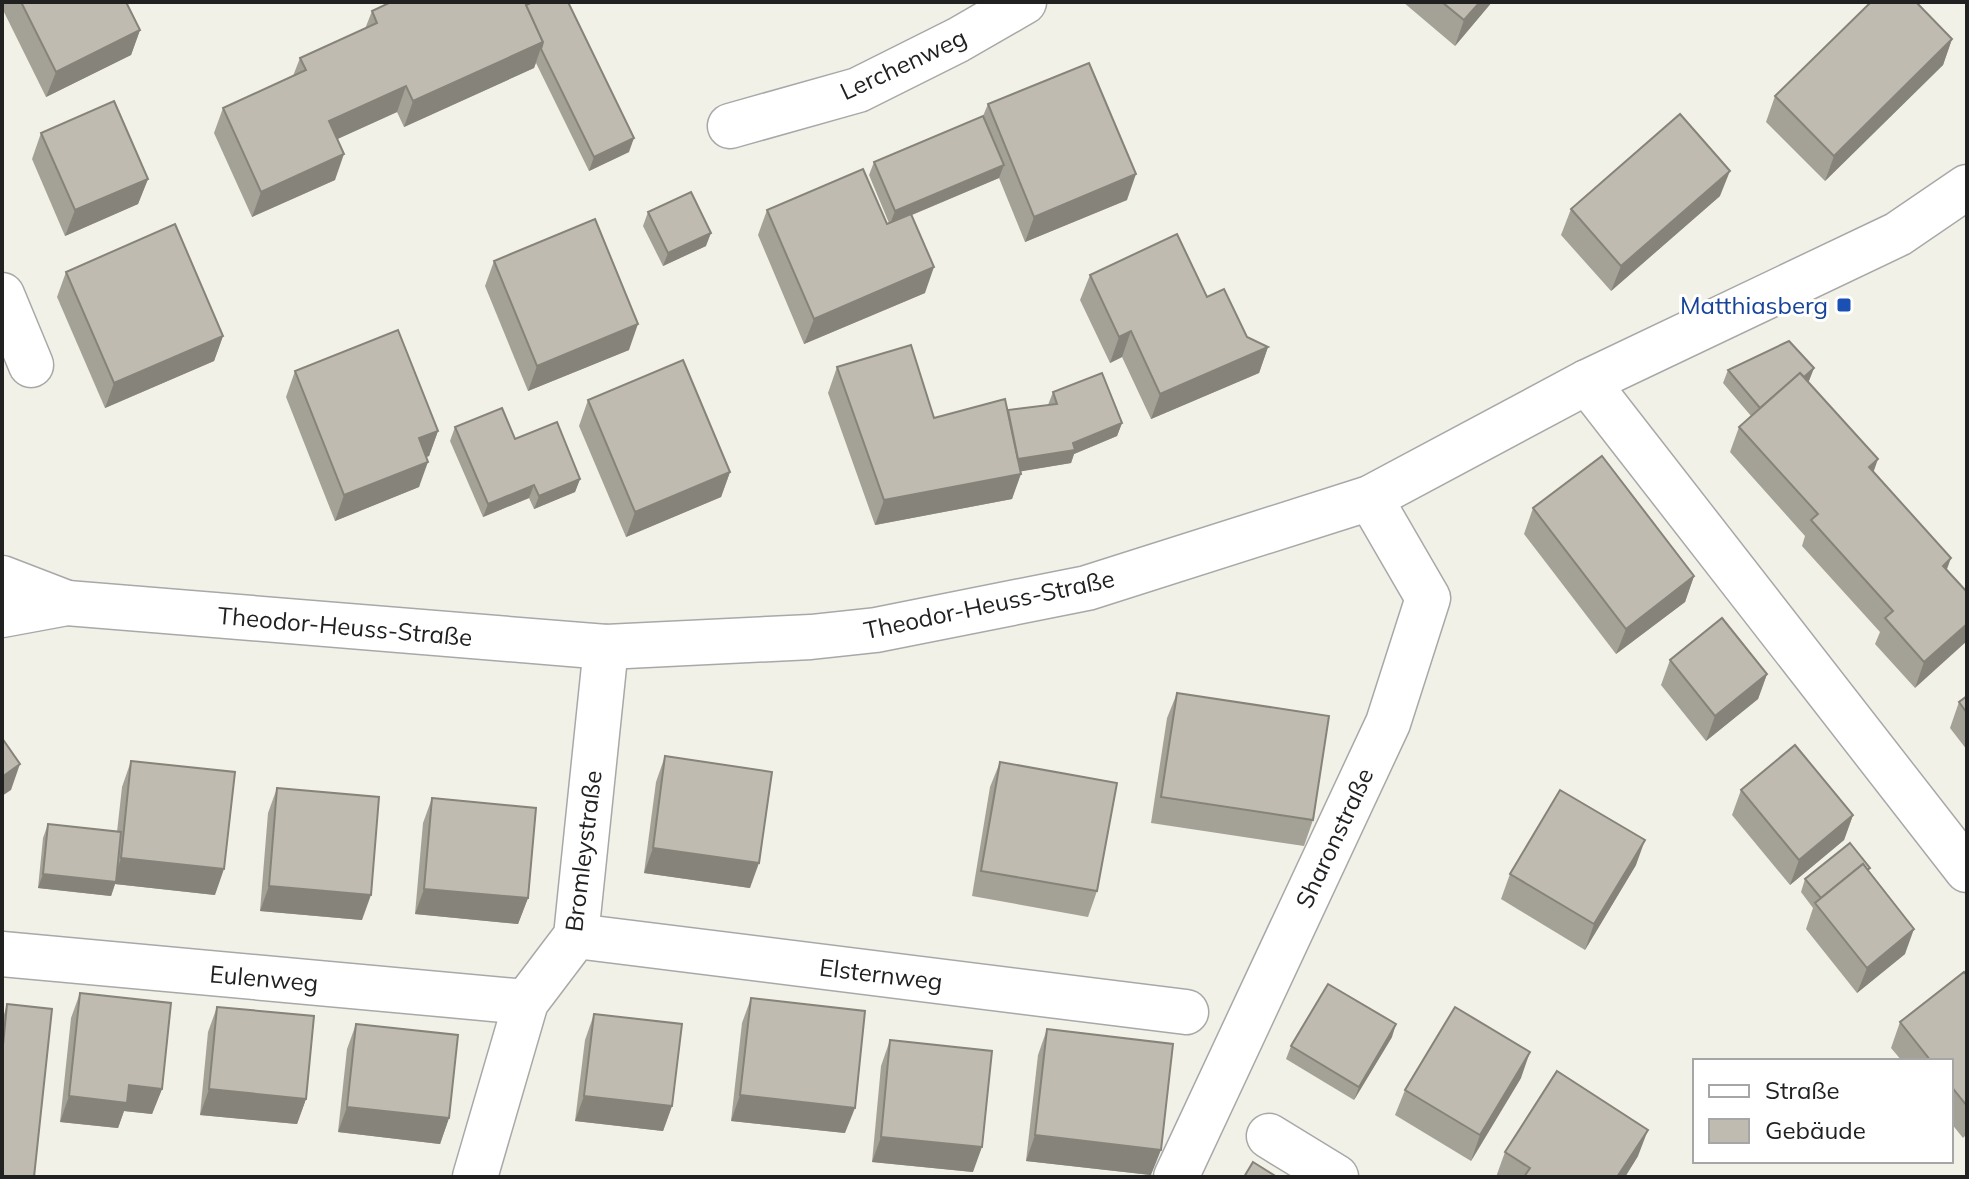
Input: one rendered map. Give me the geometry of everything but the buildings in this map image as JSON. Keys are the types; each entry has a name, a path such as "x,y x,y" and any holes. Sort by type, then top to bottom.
{"street":[{"name":"Lerchenweg","path":"730,126 858,90 958,40 1024,2"},
{"name":"Theodor-Heuss-Straße","path":"2,615 67,603 606,647 811,637 876,630 1087,588 1370,498 1587,382 1898,234 1967,187"},
{"path":"2,295 31,365"},
{"path":"1587,382 1967,870"},
{"name":"Sharonstraße","path":"1176,1177 1388,723 1428,598 1370,498"},
{"name":"Theodor-Heuss-Straße","path":"2,578 67,603"},
{"name":"Bromleystraße","path":"475,1177 526,1002 576,936 606,647"},
{"name":"Elsternweg","path":"576,936 1186,1012"},
{"name":"Eulenweg","path":"2,954 526,1002"},
{"path":"1269,1136 1336,1177"}],"place":[{"name":"Matthiasberg","path":"1844,305"}]}
